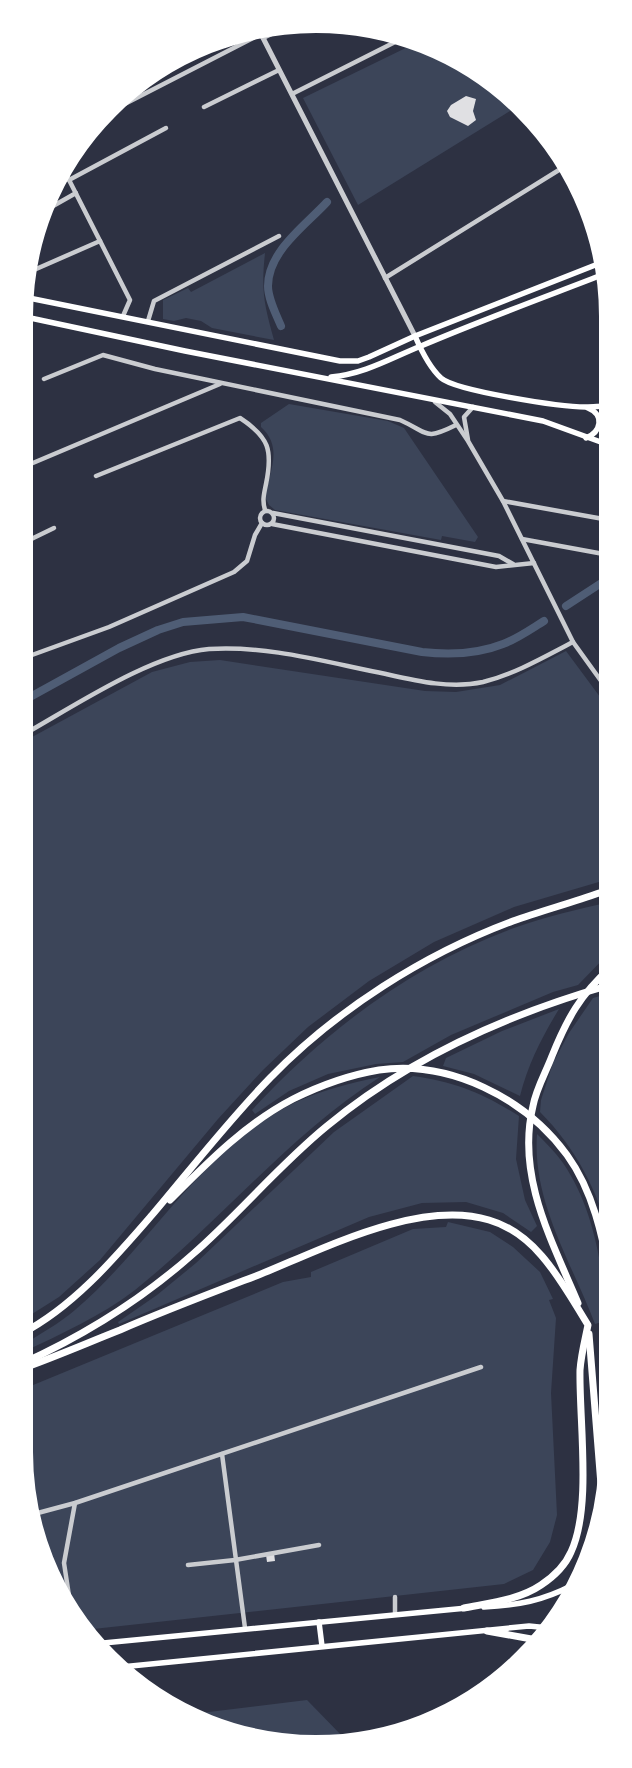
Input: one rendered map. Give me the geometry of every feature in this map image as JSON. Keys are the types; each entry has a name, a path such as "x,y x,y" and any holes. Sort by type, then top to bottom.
{"main road":[{"path":"31,298 340,361 358,361 415,336 598,264"},
{"path":"325,378 348,376 373,368 420,346 600,276"},
{"path":"30,320 543,421 602,443"},
{"path":"415,336 440,377 458,387 586,407 602,406"},
{"path":"586,407 594,411 599,418 599,427 594,434 586,438"},
{"path":"30,1328 67,1303 105,1268 270,1077 315,1036 376,991 439,954 512,922 602,892"},
{"path":"601,1480 588,1325 535,1199 529,1164 529,1132 533,1105 578,1000 602,974"},
{"path":"30,1359 106,1321 151,1289 194,1254 327,1126 394,1078 421,1061 505,1021 562,999 602,987"},
{"path":"135,1235 218,1152 258,1119 292,1099 334,1081 380,1070 426,1070 461,1078 492,1090 525,1112 549,1133 568,1156 583,1184 595,1213 602,1244"},
{"path":"30,1365 60,1356 120,1329 386,1225 438,1215 471,1216 490,1220 516,1233 540,1254 556,1273 588,1325 580,1368 582,1504 578,1533 571,1554 557,1573 539,1586 517,1596 464,1608"},
{"path":"103,1643 395,1614 521,1604 551,1597 567,1589"},
{"path":"319,1622 322,1646"},
{"path":"127,1667 529,1626 542,1627"},
{"path":"488,1631 532,1639"}],"street":[{"path":"261,35 415,336"},
{"path":"123,105 258,36"},
{"path":"292,94 395,41"},
{"path":"204,107 279,70"},
{"path":"69,180 166,128"},
{"path":"385,278 561,169"},
{"path":"67,175 130,300 123,316"},
{"path":"52,206 76,193"},
{"path":"148,321 154,301 279,236"},
{"path":"34,269 100,241"},
{"path":"44,379 103,355 221,384 400,420 428,435 436,435 456,425"},
{"path":"30,464 221,384"},
{"path":"430,399 444,407 468,441 503,501 573,642 602,682"},
{"path":"468,441 464,416 474,407"},
{"path":"96,476 240,418 258,430 268,446 270,465 262,501 266,510 332,525 499,556 513,564"},
{"path":"503,501 602,519"},
{"path":"30,653 32,654 109,627 234,572 247,561 255,535 262,523 260,516 266,510"},
{"path":"272,524 274,513"},
{"path":"262,523 496,567 534,563"},
{"path":"330,535 332,525"},
{"path":"30,540 54,528"},
{"path":"399,548 401,538"},
{"path":"522,539 602,554"},
{"path":"450,558 452,548"},
{"path":"477,563 479,553"},
{"path":"30,731 137,672 176,656 209,649 247,650 283,654 435,684 481,682 510,674 573,642"},
{"path":"36,1513 75,1503 481,1367"},
{"path":"222,1454 245,1628"},
{"path":"69,1597 64,1564 75,1503"},
{"path":"188,1565 235,1560 319,1545"},
{"path":"395,1597 395,1614"}],"shaded area":[{"path":"410,46 459,68 490,89 513,109 358,205 303,98"},
{"path":"265,253 264,297 274,340 212,328 201,321 186,318 174,321 163,319 163,300 188,288 191,292"},
{"path":"289,404 388,421 404,428 478,537 475,542 442,536 441,540 275,510 269,505 265,497 272,469 273,452 272,443 261,427 261,423"},
{"path":"566,651 602,700 602,881 514,907 434,942 369,981 308,1027 263,1070 218,1119 100,1260 59,1297 30,1315 30,738 152,672 190,662 220,660 425,691 456,692 500,685"},
{"path":"602,904 602,960 578,985 553,992 451,1035 403,1062 376,1064 328,1074 289,1091 255,1114 252,1110 309,1053 340,1027 406,981 476,943 514,928"},
{"path":"602,995 602,1214 592,1188 575,1155 540,1112 541,1100 553,1063 569,1033 593,998"},
{"path":"559,1009 536,1051 520,1096 474,1074 443,1066 446,1058 502,1031"},
{"path":"413,1076 456,1085 481,1095 519,1116 516,1159 525,1200 537,1226 531,1232 503,1213 466,1202 422,1203 369,1217 119,1324 118,1322 157,1295 196,1263 334,1132"},
{"path":"380,1077 347,1100 284,1152 166,1264 135,1290 95,1316 30,1349 30,1341 69,1315 102,1284 178,1199 231,1146 261,1122 294,1103 347,1084"},
{"path":"537,1134 563,1163 583,1200 595,1238 602,1274 602,1322 595,1324 565,1255 547,1208 537,1159"},
{"path":"448,1222 490,1232 513,1247 540,1272 553,1299 549,1300 556,1318 551,1393 557,1515 550,1542 533,1570 504,1584 92,1629 78,1611 59,1578 45,1544 35,1508 30,1452 30,1386 283,1282 311,1277 311,1272 413,1229 446,1227"},
{"path":"307,1700 343,1737 316,1738 260,1733 224,1723 200,1713"}],"building":[{"path":"466,96 476,99 473,111 476,120 468,126 450,117 447,111 451,105"},
{"path":"274,1553 275,1561 267,1562 266,1555"}],"waterway":[{"path":"281,326 269,296 268,286 274,261 299,229 327,202"},
{"path":"566,606 602,583"},
{"path":"30,697 119,648 158,630 183,622 243,617 422,652 453,653 474,652 503,644 519,637 544,621"}]}
